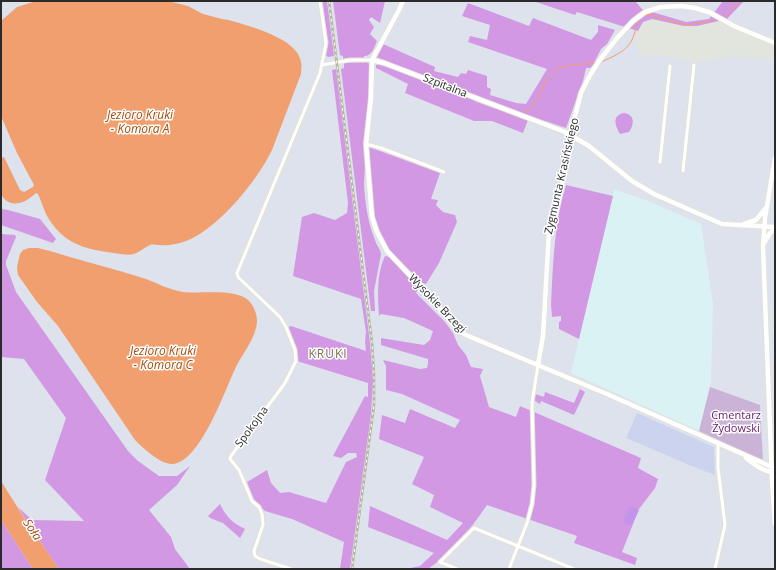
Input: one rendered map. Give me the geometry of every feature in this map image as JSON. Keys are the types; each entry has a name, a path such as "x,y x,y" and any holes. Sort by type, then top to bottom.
{"street":[{"path":"320,1 326,43 322,64"},
{"name":"Wysokie Brzegi","path":"403,1 372,60 371,98 366,144 372,217 377,232 390,255 423,289 461,332 718,442 765,470 773,470"},
{"name":"Zygmunta Krasińskiego","path":"509,569 529,517 534,490 532,403 543,336 549,231 563,179 572,135 572,128 581,93 588,77 617,38 633,21 645,12 661,7 682,6 709,12 734,26 775,43"},
{"name":"Szpitalna","path":"322,64 350,60 372,60 384,63 572,135 589,146 641,187 722,224 775,228"},
{"name":"Spokojna","path":"291,569 255,556 254,550 263,525 262,514 248,495 245,482 240,472 230,459 285,384 296,361 295,350 286,326 280,317 238,277 237,273 318,78 322,64"},
{"path":"683,171 694,65"},
{"path":"660,162 670,66"},
{"path":"366,144 381,148 444,172"},
{"path":"775,158 766,208 763,246 775,524"},
{"path":"739,226 756,220 766,208"},
{"path":"763,246 775,228"},
{"path":"715,569 725,525 718,468 718,442"},
{"path":"771,456 775,460"},
{"path":"457,569 440,562 474,528 565,567 574,569"}],"shaded area":[{"path":"322,1 327,1 334,56 328,57 326,55 328,43"},
{"path":"333,1 385,1 380,23 371,17 369,20 374,27 370,34 377,41 369,55 364,56 364,58 343,59 343,56 340,55"},
{"path":"533,1 635,1 642,9 686,22 709,19 723,1 744,1 727,19 697,26 684,26 652,19 643,22 638,31 577,12 575,15"},
{"path":"468,3 529,26 533,18 591,40 598,32 598,25 615,30 607,44 601,49 593,65 590,68 586,68 583,81 566,128 530,116 376,57 383,44 435,67 434,71 458,77 461,73 466,74 468,70 487,76 487,87 491,89 490,95 516,103 526,104 547,69 468,42 470,36 487,40 490,25 462,16"},
{"path":"652,19 684,26 722,20 743,33 775,45 775,59 732,57 698,62 654,55 642,56 634,40 643,22"},
{"path":"367,62 370,64 370,69 364,191 370,227 381,254 374,291 375,311 371,311 341,69 344,68 344,63"},
{"path":"376,65 385,65 468,97 477,102 528,120 523,133 492,121 474,121 405,93 408,84 376,68"},
{"path":"336,69 370,343 373,381 371,414 350,569 340,569 344,542 292,519 265,511 254,500 247,482 267,470 271,483 280,493 289,492 326,503 346,462 357,457 356,453 348,453 341,458 333,456 365,396 368,397 368,383 297,361 297,351 288,327 291,326 366,351 366,332 361,299 293,276 302,217 314,213 335,220 347,213 348,203 332,70"},
{"path":"623,113 630,115 633,123 629,132 620,134 616,125 616,119"},
{"path":"369,147 440,173 431,199 438,200 436,205 443,212 455,215 457,222 439,263 426,284 423,283 382,245 371,214"},
{"path":"566,185 613,196 579,339 559,329 561,316 552,317 552,274 555,244 559,214"},
{"path":"614,189 648,201 701,224 713,304 711,381 699,431 571,373"},
{"path":"1,209 40,219 56,239 53,243 1,225"},
{"path":"1,234 15,235 16,237 6,261 6,265 16,292 128,451 138,461 159,476 177,476 190,466 177,485 149,510 171,537 175,549 190,569 59,569 18,507 32,520 84,521 45,480 66,418 24,359 1,357"},
{"path":"385,256 389,257 419,287 416,293 445,322 453,333 458,345 466,355 471,367 483,369 480,376 489,407 516,417 520,406 641,458 638,468 658,479 655,488 639,509 622,552 637,558 635,565 574,543 577,536 487,505 472,526 440,560 428,569 406,569 420,566 434,553 368,527 370,506 447,540 463,523 430,507 434,495 412,484 424,457 379,439 382,415 405,423 410,409 455,428 460,420 402,394 386,390 386,366 383,360 420,369 427,368 428,359 381,345 381,338 424,345 430,340 433,331 404,318 381,314 379,316 379,278"},
{"path":"580,389 585,392 574,415 541,401 540,404 535,401 535,394 544,397 545,392 574,403"},
{"path":"637,413 714,447 715,475 626,438"},
{"path":"220,504 230,519 245,529 240,538 223,523 208,516"},
{"path":"630,506 639,510 631,526 623,522"},
{"path":"1,520 33,569 1,569"}],"green space":[{"name":"Cmentarz Żydowski","path":"710,387 760,405 763,461 699,431"}],"water":[{"name":"Jezioro Kruki - Komora A","path":"36,1 168,1 188,6 203,14 229,20 271,34 291,46 298,54 301,63 301,74 266,162 235,203 211,226 186,241 169,245 151,245 134,254 128,255 88,248 71,241 51,223 38,194 36,193 27,200 18,203 8,202 4,199 1,194 1,158 4,157 20,190 24,192 34,185 17,153 1,116 1,21 17,7"},
{"name":"Jezioro Kruki - Komora C","path":"38,248 50,251 146,279 178,291 235,294 242,296 252,305 257,319 254,334 235,369 218,408 202,439 192,452 182,460 172,464 162,461 152,455 135,440 58,326 37,302 18,275 17,267 20,254 23,250"},
{"name":"Soła","path":"1,481 59,569 33,569 1,520"}],"waterway":[{"path":"725,16 739,1"},
{"path":"643,16 650,15 685,25 713,21"},
{"path":"601,62 618,54 626,48 633,38 639,19"},
{"path":"525,112 534,104 547,79 554,71 567,65 596,63"}],"railway":[{"path":"329,1 372,343 374,374 374,405 352,569"}],"district":[{"name":"KRUKI","path":"328,355"}]}
